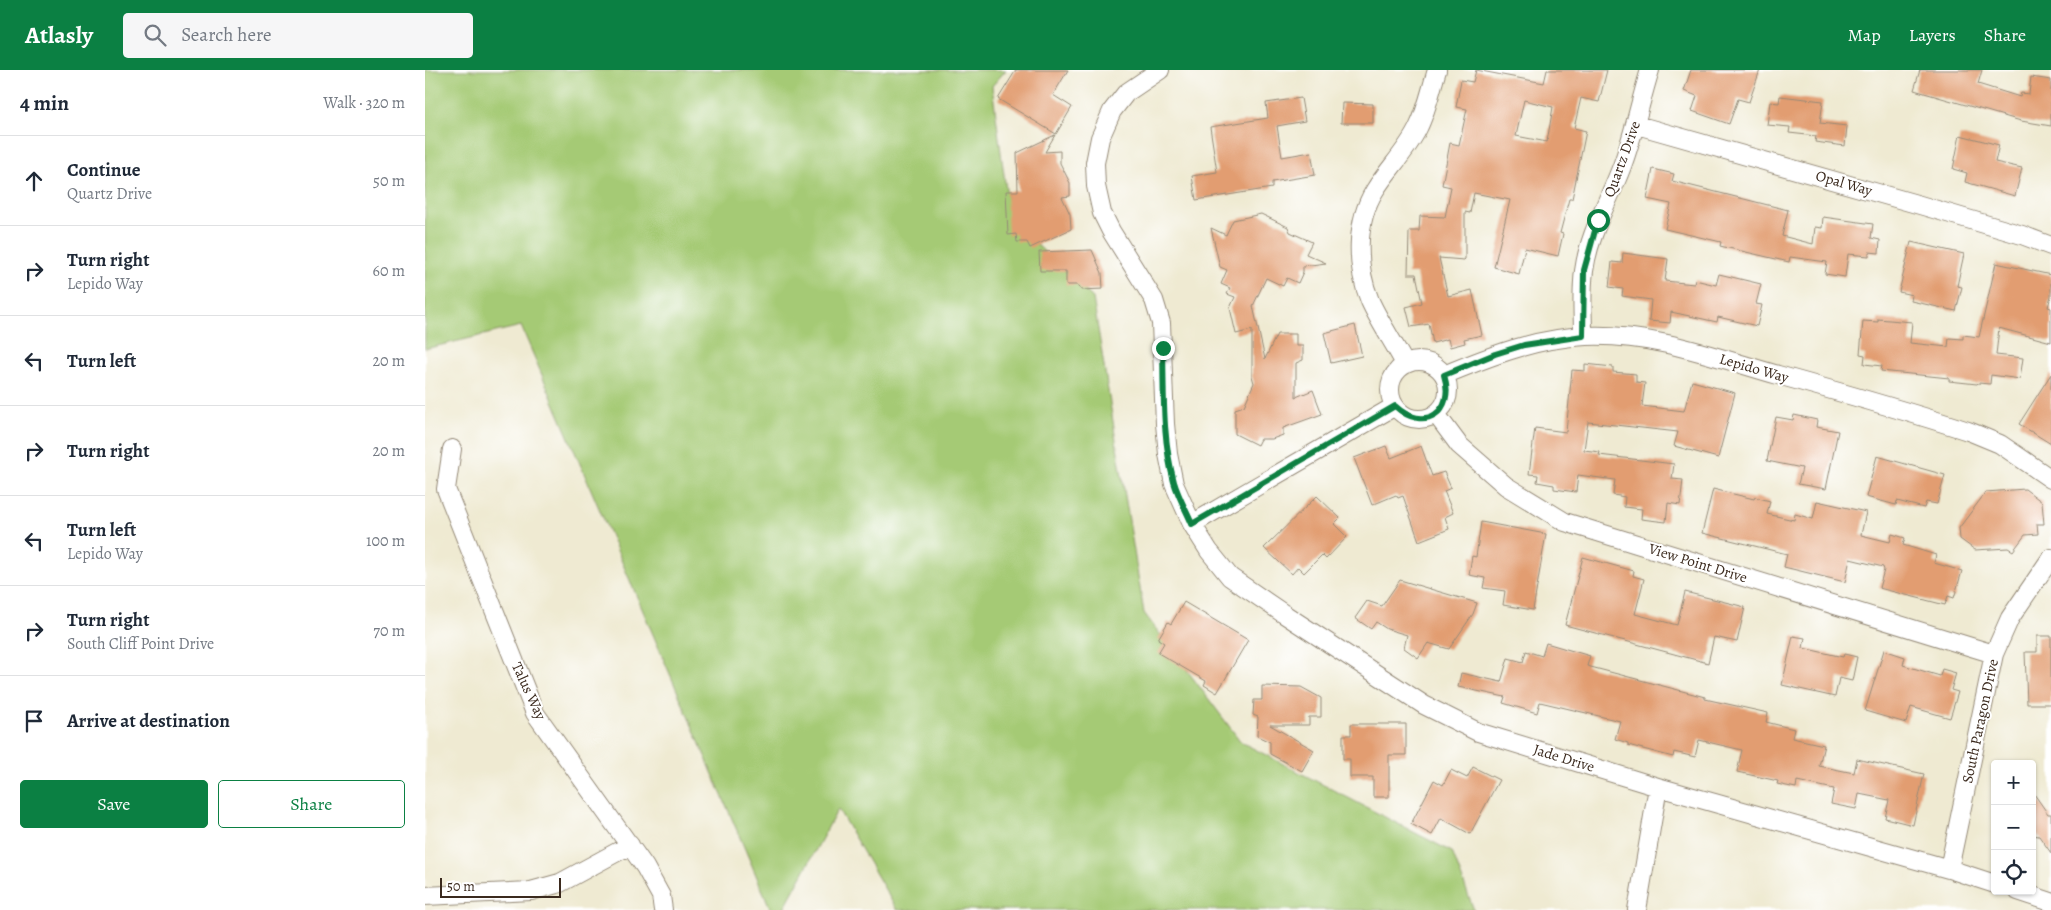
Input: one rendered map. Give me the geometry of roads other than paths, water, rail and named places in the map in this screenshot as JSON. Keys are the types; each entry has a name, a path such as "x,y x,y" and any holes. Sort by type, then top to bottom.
{"street":[{"name":"Jade Drive","path":"1160,70 1126,94 1112,112 1100,138 1095,162 1096,186 1102,213 1154,300 1161,323 1165,424 1174,484 1192,524 1209,551 1230,576 1424,705 1478,732 1658,787 1949,869 1991,883"},
{"path":"1405,364 1370,301 1362,272 1360,246 1363,219 1374,192 1406,149 1419,127 1437,70"},
{"name":"Quartz Drive","path":"1583,336 1584,270 1590,244 1598,220 1613,190 1637,125 1650,70"},
{"name":"Opal Way","path":"1637,125 1920,205 2022,235 2051,246"},
{"name":"Lepido Way","path":"1444,375 1495,354 1524,345 1583,336 1611,335 1671,344 1942,422 2000,444 2051,479"},
{"path":"1419,361 1429,362 1444,375 1448,387 1447,398 1443,407 1436,414 1424,419 1414,419 1405,415 1391,400 1390,389 1392,379 1397,370 1405,364 1419,361"},
{"path":"1192,524 1395,406"},
{"name":"View Point Drive","path":"1436,414 1459,445 1506,486 1565,522 1993,654"},
{"name":"Talus Way","path":"452,449 446,489 535,712 645,867 661,896 663,910"},
{"name":"South Paragon Drive","path":"1949,869 1993,654 2010,618 2051,558"},
{"path":"1637,910 1658,787"},
{"path":"425,896 453,902 531,891 560,883 630,845"},
{"path":"2030,895 2051,902"}]}
